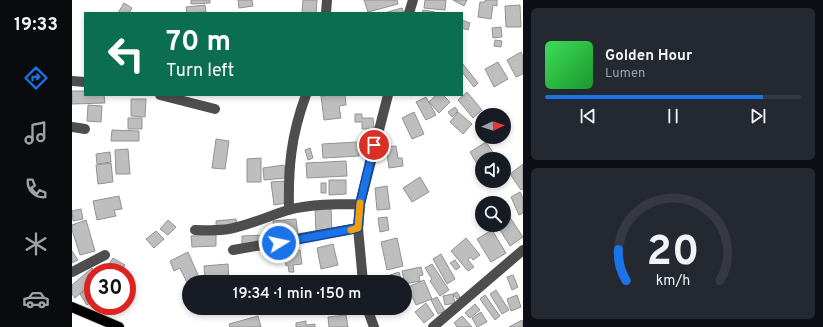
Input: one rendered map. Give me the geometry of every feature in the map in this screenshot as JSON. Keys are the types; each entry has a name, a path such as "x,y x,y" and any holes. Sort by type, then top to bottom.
{"main road":[{"path":"72,307 119,327"}],"street":[{"path":"326,12 328,0"},
{"path":"410,12 413,0"},
{"path":"72,81 84,82"},
{"path":"164,96 215,109"},
{"path":"289,210 291,147 306,96"},
{"path":"362,275 358,228 360,204 388,96"},
{"path":"72,127 85,129"},
{"path":"195,230 213,231 230,229 289,210 327,205 360,204"},
{"path":"233,250 358,228"},
{"path":"433,327 523,250"},
{"path":"72,272 105,255"},
{"path":"370,315 374,327"}],"building":[{"path":"191,0 210,0 210,3 191,4"},
{"path":"238,0 252,0 253,6 239,8"},
{"path":"303,0 317,0 316,12 302,12"},
{"path":"364,0 397,0 398,4 368,12"},
{"path":"425,0 446,0 445,10 424,8"},
{"path":"453,0 467,0 464,6"},
{"path":"485,0 497,0 497,6 493,5 491,19 478,17 480,2 485,2"},
{"path":"124,3 132,8 130,12 119,12"},
{"path":"205,5 206,12 187,12 186,7"},
{"path":"520,5 521,27 506,27 505,6"},
{"path":"402,8 404,12 388,12"},
{"path":"423,10 435,12 422,12"},
{"path":"463,20 470,23 468,30 463,28"},
{"path":"501,27 502,37 493,38 492,28"},
{"path":"495,40 502,41 501,47 494,46"},
{"path":"521,52 523,57 523,74 516,77 507,60"},
{"path":"498,62 508,79 494,87 485,69"},
{"path":"463,64 478,83 474,87 463,73"},
{"path":"72,91 84,91 84,96 104,96 105,103 72,104"},
{"path":"467,92 480,108 475,108 475,116 473,118 458,100"},
{"path":"321,96 345,96 346,105 339,106 341,118 324,120"},
{"path":"435,96 444,96 450,102 439,113 429,102"},
{"path":"426,97 436,115 426,120 416,102"},
{"path":"131,99 146,99 145,117 131,116"},
{"path":"88,105 102,106 101,122 87,121"},
{"path":"455,107 458,111 452,117 448,112"},
{"path":"414,112 424,134 412,139 402,118"},
{"path":"458,112 472,124 463,134 450,122"},
{"path":"355,114 362,114 362,118 373,118 374,129 362,129 362,122 355,122"},
{"path":"128,118 142,118 142,129 128,129"},
{"path":"112,130 139,131 139,141 111,141"},
{"path":"362,133 374,133 374,138 362,138"},
{"path":"216,139 229,141 225,169 212,168"},
{"path":"359,140 371,140 370,147 359,147"},
{"path":"358,142 359,156 323,158 322,144"},
{"path":"483,144 487,144 493,152 475,152 475,161 470,152"},
{"path":"396,146 398,158 402,158 403,166 389,168 386,147"},
{"path":"310,148 313,158 308,160 305,150"},
{"path":"128,149 130,174 116,174 115,150"},
{"path":"110,152 111,162 97,164 96,154"},
{"path":"261,158 261,182 247,182 247,159"},
{"path":"346,161 347,176 307,178 306,163"},
{"path":"111,163 113,182 98,184 96,165"},
{"path":"523,164 523,189 521,190 511,173"},
{"path":"284,165 286,178 264,180 263,168"},
{"path":"420,177 429,192 412,202 403,188"},
{"path":"329,180 346,180 346,194 329,195"},
{"path":"284,181 287,203 274,205 271,182"},
{"path":"321,183 326,183 326,193 321,193"},
{"path":"387,186 390,209 377,210 375,188"},
{"path":"520,192 523,198 523,213 519,215 511,197"},
{"path":"119,196 122,209 114,210 116,216 97,220 93,201"},
{"path":"81,209 83,219 73,221 72,211"},
{"path":"331,209 332,231 316,232 315,210"},
{"path":"387,217 389,230 380,232 378,218"},
{"path":"236,219 237,225 216,227 216,221"},
{"path":"296,219 298,236 275,239 273,221"},
{"path":"511,219 523,237 510,246 501,232 511,232"},
{"path":"86,220 95,251 80,255 72,230 72,225"},
{"path":"168,220 176,227 168,235 160,229"},
{"path":"156,231 164,239 154,248 146,239"},
{"path":"489,232 493,232 506,253 491,262 477,239"},
{"path":"216,235 216,246 192,247 191,236"},
{"path":"267,235 268,243 242,244 242,236"},
{"path":"397,238 403,266 387,270 381,242"},
{"path":"466,238 480,255 473,260 471,257 468,260 474,267 468,271 451,251"},
{"path":"333,244 338,265 321,269 317,248"},
{"path":"300,250 302,264 293,265 294,272 289,272 288,265 286,266 284,251"},
{"path":"72,251 78,260 72,263"},
{"path":"188,252 198,275 183,275 180,268 174,271 170,261"},
{"path":"441,254 455,279 447,284 433,259"},
{"path":"113,258 122,263 110,263"},
{"path":"455,260 460,267 456,270 450,263"},
{"path":"228,264 229,275 205,275 204,266"},
{"path":"432,264 449,290 440,296 430,281 432,279 425,268"},
{"path":"421,267 423,275 419,276 420,281 412,283 412,275 403,275 402,271"},
{"path":"399,272 400,275 390,275"},
{"path":"84,275 84,290 75,298 72,294 72,285"},
{"path":"513,275 518,287 512,290 507,277"},
{"path":"424,280 432,299 416,305 412,296 412,285"},
{"path":"496,290 509,310 502,314 490,294"},
{"path":"84,291 84,300 80,294"},
{"path":"457,292 460,297 457,299 453,294"},
{"path":"453,294 455,303 445,305 443,296"},
{"path":"485,295 500,316 495,320 480,299"},
{"path":"517,295 521,307 511,311 507,299"},
{"path":"437,297 445,311 438,314 431,300"},
{"path":"426,303 434,315 424,323 415,312"},
{"path":"475,304 480,310 470,318 465,313"},
{"path":"481,312 487,322 477,327 472,318"},
{"path":"346,315 348,327 329,327 328,317"},
{"path":"258,316 261,327 230,327 229,324"},
{"path":"462,316 472,327 457,327 454,323"},
{"path":"522,320 523,327 509,327"},
{"path":"306,321 306,325 315,324 315,327 296,327 296,323"}],"slow traffic":[{"path":"351,230 358,228 360,203"}],"route":[{"path":"279,243 358,228 360,204 374,145"}]}
